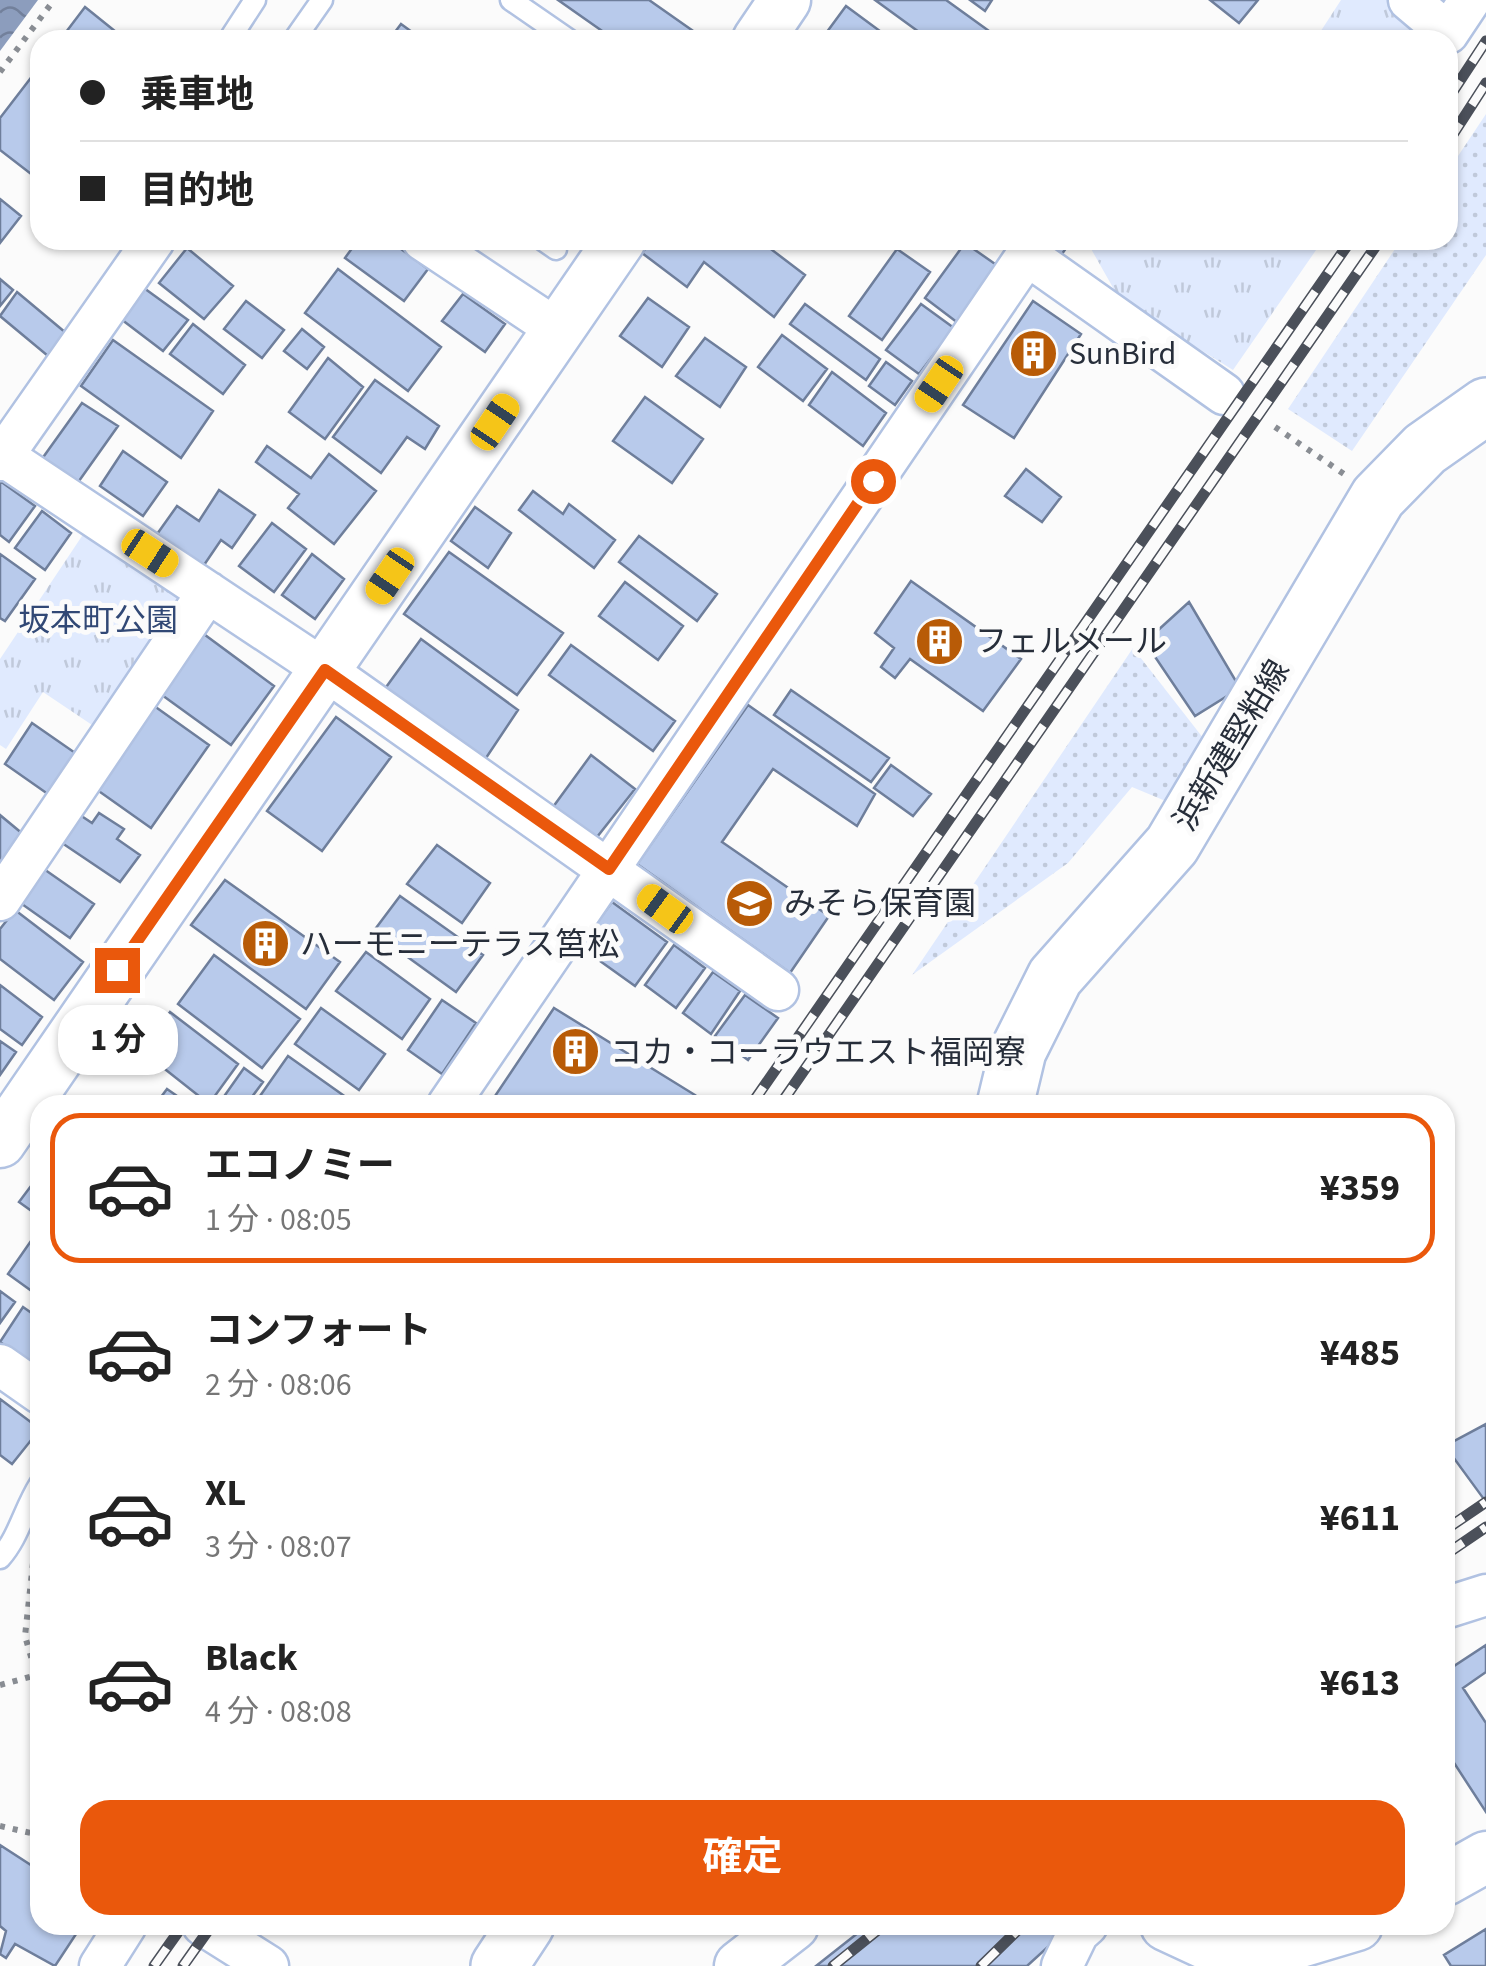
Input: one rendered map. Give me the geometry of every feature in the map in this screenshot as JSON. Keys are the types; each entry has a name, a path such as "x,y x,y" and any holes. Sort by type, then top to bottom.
{"main road":[{"name":"浜新建堅粕線","path":"1007,1095 1018,1051 1055,977 1172,845 1378,498 1425,449 1486,406"},
{"path":"500,1966 520,1935"}],"street":[{"path":"765,30 785,0"},
{"path":"1409,0 1444,30"},
{"path":"1450,30 1470,0"},
{"path":"147,250 1,458 325,670 778,990"},
{"path":"438,250 558,330"},
{"path":"32,1095 613,250"},
{"path":"455,1095 609,869 1015,250"},
{"path":"1019,250 1224,394"},
{"path":"0,900 208,592"},
{"path":"0,1142 30,1098"},
{"path":"0,1365 30,1386"},
{"path":"1455,1605 1486,1594"},
{"path":"1455,1874 1486,1856"},
{"path":"100,1966 120,1935"},
{"path":"219,1935 268,1966"},
{"path":"740,1966 781,1935"},
{"path":"1062,1966 1081,1935"},
{"path":"1187,1935 1226,1953 1323,1935"}],"lane":[{"path":"236,30 255,0"},
{"path":"301,30 322,0"},
{"path":"511,0 554,30"},
{"path":"0,1558 16,1541 22,1514 30,1501"}],"path":[{"path":"32,30 54,0"},
{"path":"0,72 30,32"},
{"path":"1275,427 1378,498"},
{"path":"30,1594 25,1636 30,1651"},
{"path":"0,1685 30,1677"},
{"path":"0,1826 30,1834"}],"green space":[{"path":"1341,0 1387,0 1419,30 1322,30"},
{"path":"1486,114 1486,255 1352,451 1288,409 1394,250 1458,250 1458,156"},
{"path":"1092,250 1316,250 1233,370 1120,300"},
{"name":"坂本町公園","path":"84,533 183,602 98,729 43,692 6,749 0,745 0,659"},
{"path":"1133,648 1207,743 1168,802 1132,787 1068,863 912,975"}],"water":[{"path":"0,0 38,0 0,51"}],"building":[{"path":"558,0 649,0 692,30 601,30"},
{"path":"875,0 946,0 988,30 916,30"},
{"path":"970,0 992,0 985,11"},
{"path":"1210,0 1258,0 1239,23"},
{"path":"846,6 879,30 828,30"},
{"path":"85,7 114,30 68,30"},
{"path":"30,79 30,173 0,150 0,118"},
{"path":"0,199 21,216 0,243"},
{"path":"189,250 233,286 204,319 159,283"},
{"path":"351,250 402,250 428,269 404,301 345,258"},
{"path":"772,250 805,275 774,317 704,262 687,287 642,253"},
{"path":"896,250 930,272 882,340 849,316"},
{"path":"960,250 975,250 998,266 958,323 925,298"},
{"path":"1048,250 1065,250 1059,258"},
{"path":"338,269 441,347 408,391 305,313"},
{"path":"0,279 13,290 0,306"},
{"path":"137,283 188,320 163,351 113,313"},
{"path":"17,292 66,333 48,356 0,316"},
{"path":"463,294 505,324 485,352 442,321"},
{"path":"648,298 689,327 662,367 620,336"},
{"path":"246,301 284,330 262,358 224,329"},
{"name":"SunBird","path":"1033,301 1081,334 1014,438 963,405"},
{"path":"805,304 880,359 866,380 790,324"},
{"path":"921,304 954,328 919,374 886,350"},
{"path":"193,324 245,365 223,394 170,354"},
{"path":"302,329 324,347 307,369 284,351"},
{"path":"782,335 827,369 803,401 758,367"},
{"path":"705,338 746,367 720,407 676,376"},
{"path":"113,340 213,411 181,458 81,386"},
{"path":"328,358 363,387 325,439 289,412"},
{"path":"886,362 912,381 895,405 869,386"},
{"path":"832,372 886,413 863,446 809,405"},
{"path":"375,380 439,426 425,449 407,437 381,473 333,437"},
{"path":"645,397 703,439 672,483 613,441"},
{"path":"82,403 118,426 74,488 39,463"},
{"path":"267,446 311,478 329,454 376,491 334,544 288,508 299,494 256,462"},
{"path":"123,451 167,482 143,516 100,486"},
{"path":"1026,469 1061,497 1042,522 1005,496"},
{"path":"0,481 35,506 9,542 0,535"},
{"path":"219,490 255,515 232,548 221,540 202,568 155,537 177,506 199,521"},
{"path":"533,491 563,514 569,504 615,540 594,568 519,510"},
{"path":"475,507 511,533 488,568 451,541"},
{"path":"42,511 71,533 45,570 15,548"},
{"path":"272,523 306,549 274,592 239,566"},
{"path":"639,536 717,594 697,621 619,562"},
{"path":"449,552 563,633 517,695 404,614"},
{"path":"0,554 35,579 5,621 0,618"},
{"path":"312,554 344,579 315,619 282,595"},
{"name":"フェルメール","path":"911,581 1021,659 983,711 910,659 895,678 881,667 894,648 875,633"},
{"path":"625,582 683,626 658,660 599,616"},
{"path":"1189,602 1240,688 1195,716 1145,642"},
{"path":"197,629 274,686 231,745 155,690"},
{"path":"421,639 518,710 484,761 384,690"},
{"path":"571,645 675,721 653,751 549,675"},
{"path":"791,690 889,758 871,782 774,715"},
{"path":"150,703 209,745 151,828 93,787"},
{"path":"748,705 875,794 857,826 773,769 722,842 829,916 790,973 637,864"},
{"path":"336,717 391,757 322,851 267,811"},
{"path":"32,723 81,757 55,799 5,764"},
{"path":"591,755 635,789 597,837 553,807"},
{"path":"891,765 931,794 913,816 874,788"},
{"path":"74,811 92,823 99,813 124,829 117,839 140,855 120,882 56,839"},
{"path":"0,815 24,835 2,861 0,860"},
{"path":"437,845 490,883 462,923 407,884"},
{"path":"41,867 94,904 70,938 19,902"},
{"name":"ハーモニーテラス筥松","path":"225,880 340,962 306,1009 191,925"},
{"path":"400,896 483,955 456,992 373,932"},
{"path":"612,902 667,942 635,986 579,946"},
{"path":"15,910 83,962 54,1000 0,959 0,929"},
{"path":"674,945 705,968 676,1008 645,985"},
{"path":"366,952 430,999 402,1039 336,991"},
{"path":"214,955 300,1019 262,1068 178,1004"},
{"path":"713,972 740,991 711,1034 683,1013"},
{"path":"0,985 42,1017 22,1045 0,1029"},
{"path":"745,995 778,1018 748,1060 715,1036"},
{"path":"442,1000 476,1023 442,1074 408,1050"},
{"path":"321,1008 385,1054 359,1090 295,1044"},
{"name":"コカ・コーラウエスト福岡寮","path":"554,1008 695,1095 496,1095"},
{"path":"170,1012 238,1064 216,1095 198,1095 142,1051"},
{"path":"0,1041 16,1052 0,1075"},
{"path":"288,1056 343,1095 261,1095"},
{"path":"244,1068 263,1082 253,1095 225,1095"},
{"path":"30,1187 30,1210 19,1202"},
{"path":"30,1242 30,1290 8,1274"},
{"path":"0,1291 15,1302 0,1323"},
{"path":"23,1307 30,1312 30,1363 0,1342"},
{"path":"0,1399 30,1422 30,1442 12,1464 0,1455"},
{"path":"1486,1424 1486,1502 1455,1460 1455,1441"},
{"path":"1486,1645 1486,1672 1463,1688 1486,1723 1486,1812 1455,1764 1455,1665"},
{"path":"0,1845 30,1864 30,1935 75,1935 55,1966 15,1944 6,1958 0,1954 6,1931 0,1926"},
{"path":"1486,1929 1486,1966 1451,1966 1444,1955"},
{"path":"855,1935 1061,1935 1027,1966 816,1966"}],"railway":[{"path":"1458,84 1486,41"},
{"path":"1458,126 1486,83"},
{"path":"758,1095 1344,250"},
{"path":"787,1095 1373,250"},
{"path":"1455,1523 1486,1502"},
{"path":"1455,1548 1486,1527"},
{"path":"154,1966 176,1935"},
{"path":"183,1966 205,1935"},
{"path":"833,1966 872,1935"},
{"path":"981,1966 1013,1935"}],"place":[{"name":"SunBird","path":"1034,353"},
{"name":"フェルメール","path":"940,641"},
{"name":"みそら保育園","path":"749,903"},
{"name":"ハーモニーテラス筥松","path":"265,944"},
{"name":"コカ・コーラウエスト福岡寮","path":"575,1052"}],"route":[{"path":"117,970 325,670 609,869 873,481"}]}
